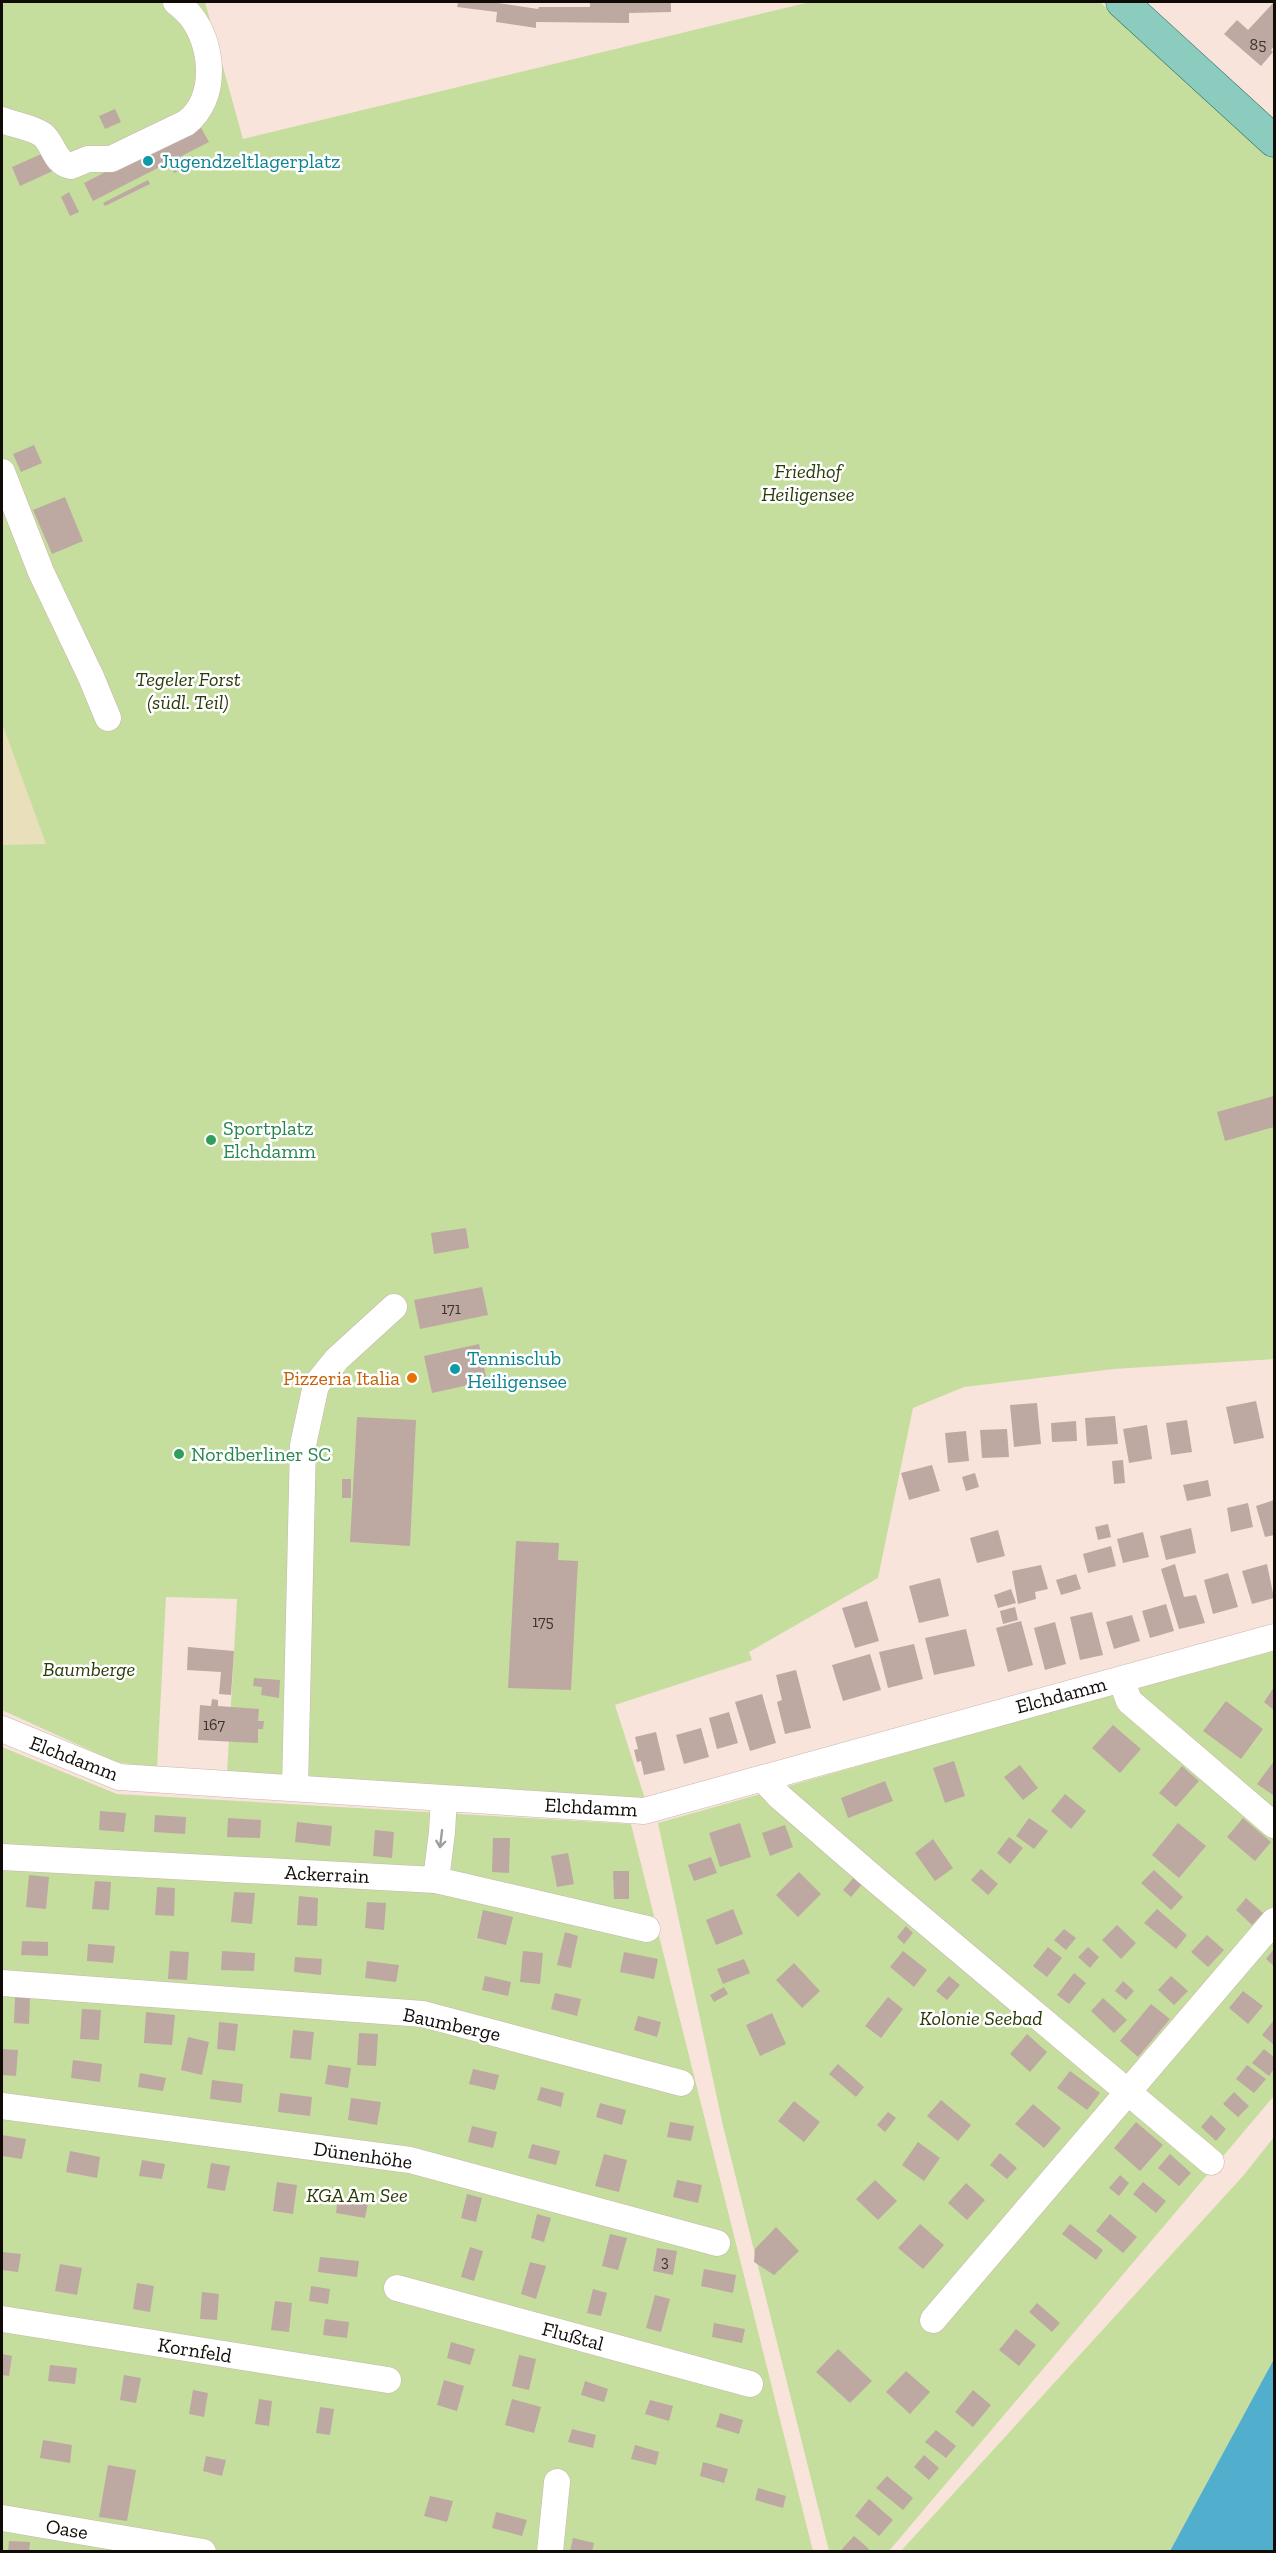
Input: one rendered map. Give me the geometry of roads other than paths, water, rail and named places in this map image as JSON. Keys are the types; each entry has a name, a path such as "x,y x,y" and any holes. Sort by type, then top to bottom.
{"main road":[{"path":"1134,6 1275,141"}],"street":[{"path":"2,120 46,137 62,163 70,166 88,159 111,159 186,123 193,117 204,99 209,78 208,63 207,51 198,29 190,15 176,2"},
{"path":"2,472 40,572 91,677 108,718"},
{"path":"295,1788 303,1445 316,1385 337,1359 394,1307"},
{"name":"Elchdamm","path":"2,1730 119,1778 644,1811 1275,1637"},
{"path":"1121,1679 1129,1701 1275,1825"},
{"path":"763,1779 780,1797 877,1881 1211,2162"},
{"path":"436,1880 444,1798"},
{"name":"Ackerrain","path":"2,1857 436,1880 647,1929"},
{"path":"933,2320 1275,1921"},
{"name":"Baumberge","path":"2,1983 423,2014 681,2083"},
{"name":"Dünenhöhe","path":"2,2106 410,2160 717,2242"},
{"name":"Flußtal","path":"397,2288 750,2384"},
{"name":"Kornfeld","path":"2,2319 388,2380"},
{"path":"550,2552 557,2482"},
{"name":"Oase","path":"2,2518 203,2552"}],"water":[{"path":"1274,2359 1274,2551 1170,2551"}],"place":[{"name":"Jugendzeltlagerplatz","path":"148,161"},
{"name":"Sportplatz Elchdamm","path":"211,1140"},
{"name":"Tennisclub Heiligensee","path":"455,1369"},
{"name":"Pizzeria Italia","path":"412,1378"},
{"name":"Nordberliner SC","path":"179,1454"}],"park label":[{"name":"Friedhof Heiligensee","path":"808,482"},
{"name":"Tegeler Forst (südl. Teil)","path":"188,690"},
{"name":"Kolonie Seebad","path":"981,2018"},
{"name":"KGA Am See","path":"357,2195"}]}
